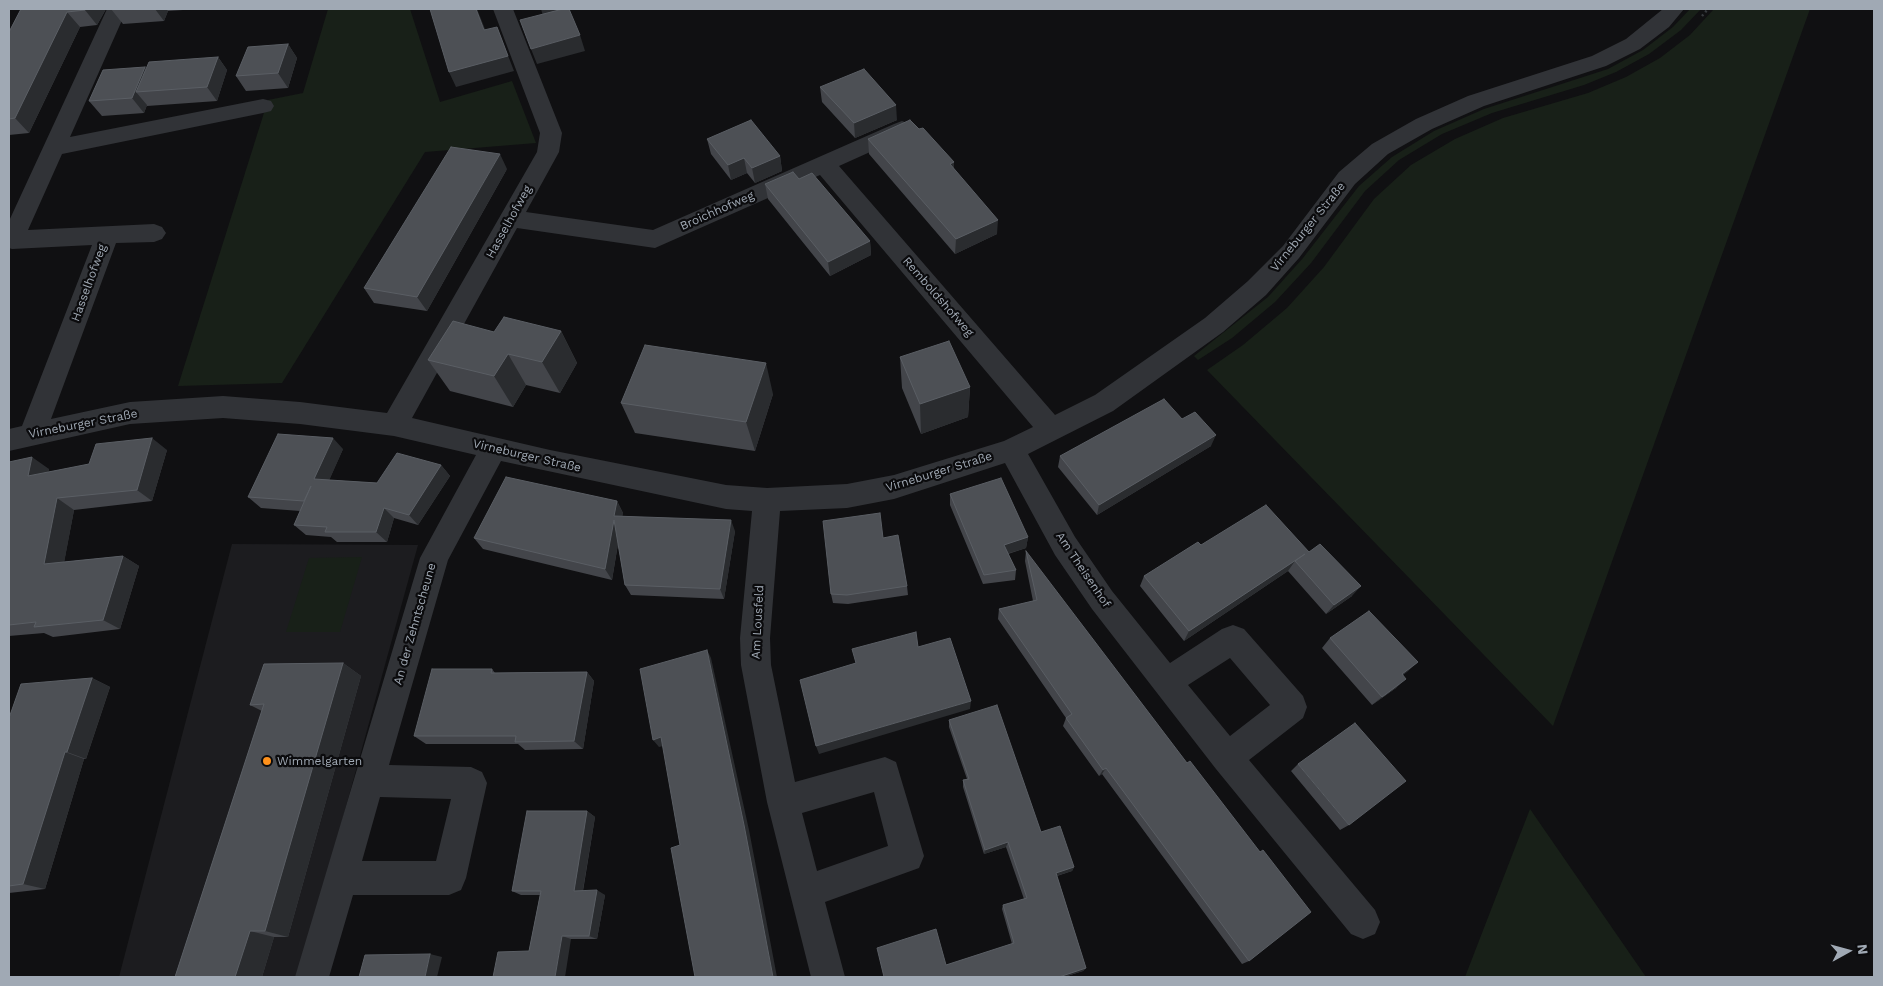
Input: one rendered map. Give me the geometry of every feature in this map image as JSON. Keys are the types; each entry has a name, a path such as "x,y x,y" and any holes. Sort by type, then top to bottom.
{"street":[{"name":"Hasselhofweg","path":"21,436 107,235 12,240 118,9"},
{"name":"Hasselhofweg","path":"394,425 548,152 551,133 503,9"},
{"name":"Virneburger Straße","path":"21,436 130,412 223,407 300,413 394,425 494,449 706,494 767,500 847,496 894,487 1012,450 1104,403 1214,325 1277,266 1347,178 1380,150 1424,124 1476,102 1599,61 1633,44 1662,22 1685,15"},
{"path":"55,148 263,106"},
{"name":"Broichhofweg","path":"511,219 655,239 912,124"},
{"name":"Remboldshofweg","path":"824,164 1052,430"},
{"path":"107,235 154,233"},
{"name":"An der Zehntscheune","path":"312,977 434,558 494,449"},
{"name":"Am Theisenhof","path":"1012,450 1065,546 1102,600 1226,758 1363,922"},
{"name":"Am Lousfeld","path":"767,500 755,638 756,666 783,802 828,977"},
{"path":"1167,682 1233,639 1292,707 1226,758"},
{"path":"783,802 885,773 907,856 805,892"},
{"path":"342,878 449,878 471,783 370,780"}],"path":[{"path":"1685,15 1708,9"}],"shaded area":[{"path":"328,9 410,9 440,102 512,81 536,143 425,152 282,383 178,386 268,100 303,93"},
{"path":"1690,9 1701,9 1681,30 1649,54 1616,72 1584,85 1492,113 1442,134 1399,160 1365,191 1311,263 1275,302 1232,338 1198,360 1194,356 1268,297 1303,258 1359,186 1392,157 1434,131 1484,109 1608,69 1643,50 1673,27"},
{"path":"1714,9 1810,9 1553,726 1207,370 1243,345 1287,308 1324,267 1374,199 1411,165 1455,139 1503,118 1588,93 1626,77 1660,58 1690,35"},
{"name":"Wimmelgarten","path":"232,544 418,545 299,977 119,977"},
{"path":"362,557 340,632 286,632 309,558"},
{"path":"1530,809 1646,977 1465,977"}],"building":[{"path":"21,9 86,9 67,12 15,118 9,119 9,32"},
{"path":"430,9 476,9 484,30 497,27 508,56 449,72"},
{"path":"569,9 580,35 531,49 520,20"},
{"path":"288,44 278,73 236,76 248,47"},
{"path":"218,57 207,87 136,92 149,62"},
{"path":"145,67 132,98 89,101 103,70"},
{"path":"864,69 896,105 854,123 820,87"},
{"path":"751,120 780,156 752,168 744,158 728,165 707,139"},
{"path":"910,120 919,129 923,128 954,162 950,164 998,220 956,239 868,139"},
{"path":"451,147 500,154 417,297 364,288"},
{"path":"793,172 799,179 812,173 870,241 828,262 765,184"},
{"path":"504,317 561,331 542,362 508,354 494,376 428,360 453,321 494,332"},
{"path":"949,341 970,387 920,404 900,357"},
{"path":"645,345 766,363 746,422 621,403"},
{"path":"1164,399 1182,419 1195,412 1216,435 1099,505 1060,456"},
{"path":"278,434 333,438 314,479 377,483 397,453 441,465 409,515 384,508 376,532 325,532 327,527 294,525 311,486 304,501 248,497"},
{"path":"152,438 137,490 57,498 44,564 123,556 103,620 34,627 36,622 9,625 9,462 32,457 28,476 89,464 96,444"},
{"path":"506,477 617,501 614,516 731,520 720,589 625,585 614,520 605,569 474,538"},
{"path":"1001,478 1028,537 1004,545 1016,570 984,575 950,494"},
{"path":"1266,505 1309,552 1320,544 1361,586 1334,605 1295,561 1305,554 1189,631 1144,576 1198,542 1201,545"},
{"path":"880,513 883,538 898,535 907,586 847,595 831,594 823,521"},
{"path":"1026,551 1187,763 1190,761 1260,852 1263,850 1311,912 1249,961 1106,768 1103,770 1066,718 1072,714 999,609 1037,600"},
{"path":"1369,611 1418,662 1402,674 1406,679 1382,697 1330,638"},
{"path":"916,632 918,647 950,638 971,701 816,746 800,680 856,663 852,649"},
{"path":"707,650 744,825 773,977 695,977 671,848 680,845 661,737 653,740 640,669"},
{"path":"343,663 265,931 250,931 235,977 175,977 264,704 250,705 264,664"},
{"path":"432,669 492,669 491,673 587,672 574,741 515,742 516,736 414,736"},
{"path":"92,678 67,752 65,752 23,884 9,886 9,718 21,684"},
{"path":"997,705 1041,832 1060,826 1074,867 1056,873 1086,968 1059,977 884,977 877,948 936,929 946,965 1014,943 1003,905 1027,898 1008,842 985,850 963,780 969,779 949,720"},
{"path":"1355,723 1406,781 1349,825 1298,764"},
{"path":"527,811 587,811 574,891 597,890 589,936 562,936 555,977 493,977 498,952 529,951 541,891 512,891"},
{"path":"430,954 425,977 359,977 365,955"}],"place":[{"name":"Wimmelgarten","path":"267,761"}]}
